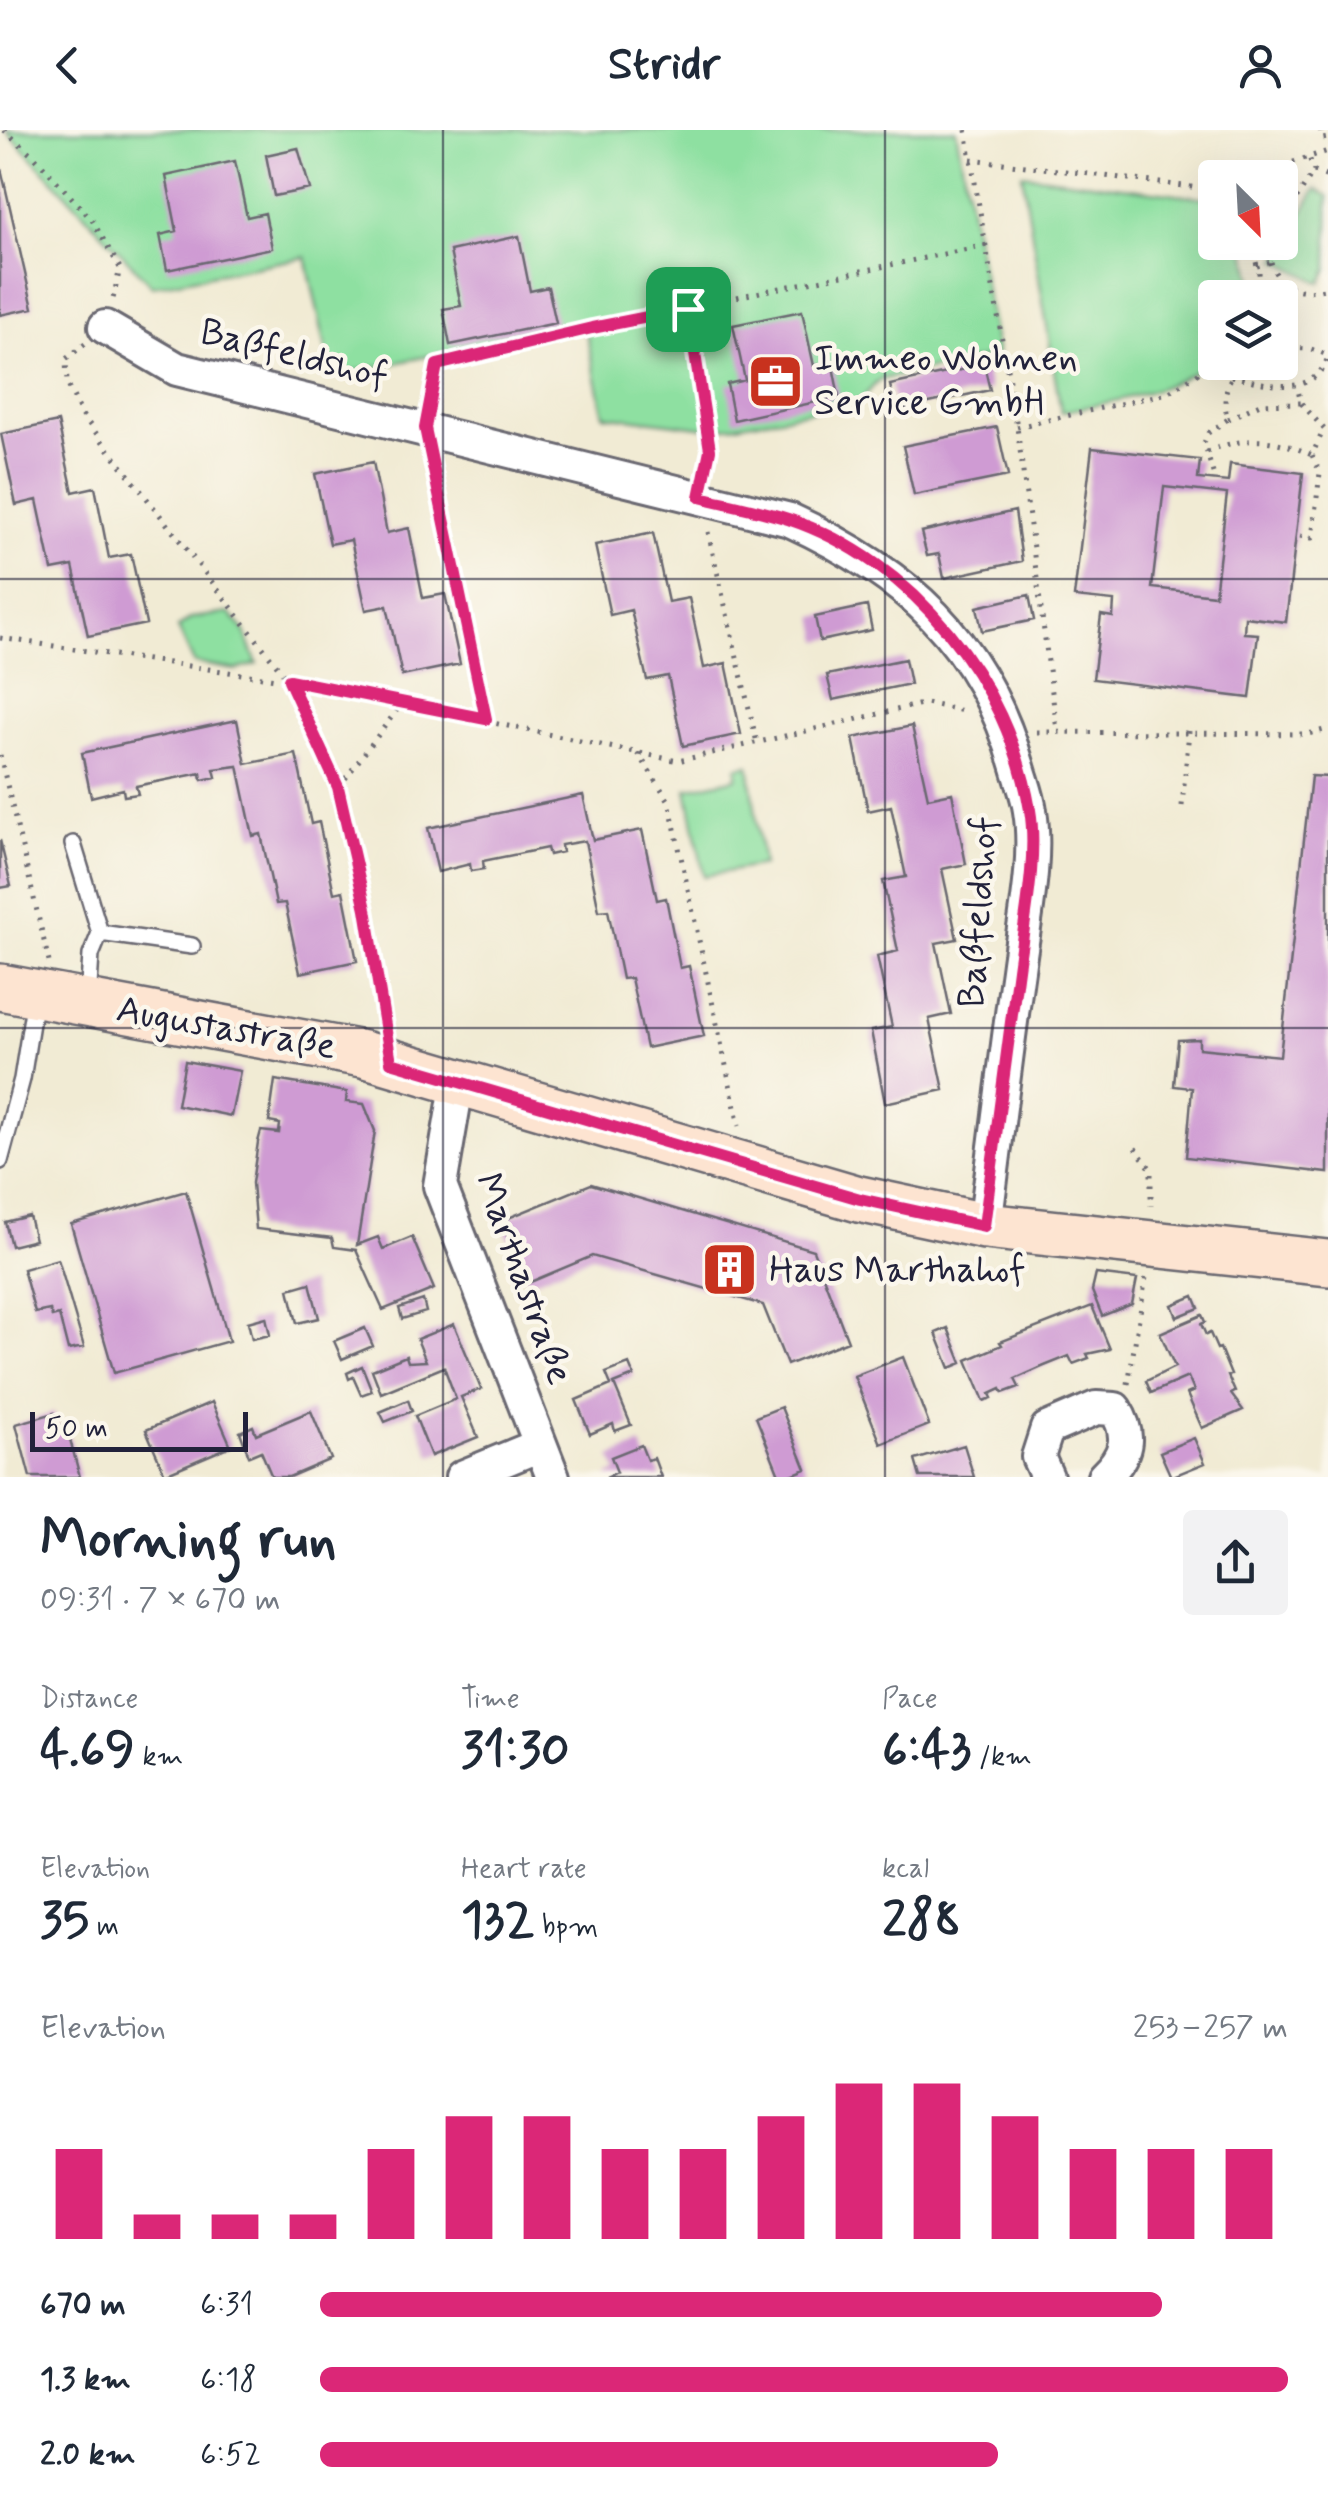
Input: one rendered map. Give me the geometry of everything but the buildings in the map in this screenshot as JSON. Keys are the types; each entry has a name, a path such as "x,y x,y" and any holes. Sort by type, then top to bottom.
{"main road":[{"name":"Augustastraße","path":"45,996 391,1062 860,1199 984,1226 1328,1264"}],"street":[{"name":"Baßfeldshof","path":"106,328 178,369 790,520 844,544 923,604 970,659 1002,718 1031,812 1030,885 984,1226"},
{"name":"Marthastraße","path":"458,1080 440,1186 553,1477"},
{"path":"1047,1477 1038,1456 1047,1430 1096,1408 1116,1409 1126,1426 1126,1447 1117,1466 1104,1477"},
{"name":"Marthastraße","path":"462,1477 540,1444"}],"lane":[{"path":"0,1162 45,996 92,955 100,933 73,844"},
{"path":"100,933 192,946"}],"path":[{"path":"4,130 35,157 92,220 120,268 106,328 66,359 67,382 82,415 289,680 338,787 366,909 391,1062"},
{"path":"966,130 1017,426 1058,730 1308,734 1328,729"},
{"path":"1321,130 1322,139 1328,138"},
{"path":"1298,160 1328,151"},
{"path":"1309,157 1314,171 1328,177"},
{"path":"971,160 1198,186"},
{"path":"1298,196 1314,171"},
{"path":"486,719 425,428 437,365 592,328 987,245"},
{"path":"1256,260 1259,280"},
{"path":"1258,266 1271,262 1284,284 1300,291 1328,288"},
{"path":"688,309 710,450 700,497 756,743"},
{"path":"1252,380 1297,386 1312,380 1328,356 1298,349"},
{"path":"1017,426 1168,392 1198,373"},
{"path":"1228,419 1223,399 1230,380"},
{"path":"1297,386 1301,403 1324,429 1312,455"},
{"path":"1213,473 1204,443 1208,433 1260,404 1301,403"},
{"path":"1208,452 1247,439 1288,444 1312,455 1320,473 1312,538 1300,536"},
{"path":"0,638 289,680 678,761 926,703 1002,718"},
{"path":"338,787 403,702"},
{"path":"1182,806 1189,731"},
{"path":"636,751 669,801 746,1165"},
{"path":"0,755 45,996"},
{"path":"1116,1409 1127,1390 1152,1243 1152,1168 1135,1148"}],"green space":[{"path":"6,130 956,130 997,355 879,380 859,402 716,429 604,415 584,324 332,376 306,257 152,286"},
{"path":"1022,174 1198,197 1198,260 1248,260 1253,279 1198,280 1198,370 1160,388 1061,412"},
{"path":"1316,189 1328,196 1328,269 1321,283 1277,260 1298,260 1298,222"},
{"path":"229,613 244,630 257,664 236,670 194,663 178,628 191,618"},
{"path":"749,765 763,865 704,876 687,789 737,778 737,767"}],"place":[{"name":"Immeo Wohnen Service GmbH","path":"775,381"},
{"name":"Haus Marthahof","path":"730,1270"}],"route":[{"path":"688,309 710,450 700,497 790,520 844,544 895,580 923,604 970,659 1008,734 1031,812 1030,885 984,1226 860,1199 391,1062 366,909 338,787 289,680 486,719 425,428 437,365 688,309"}]}
